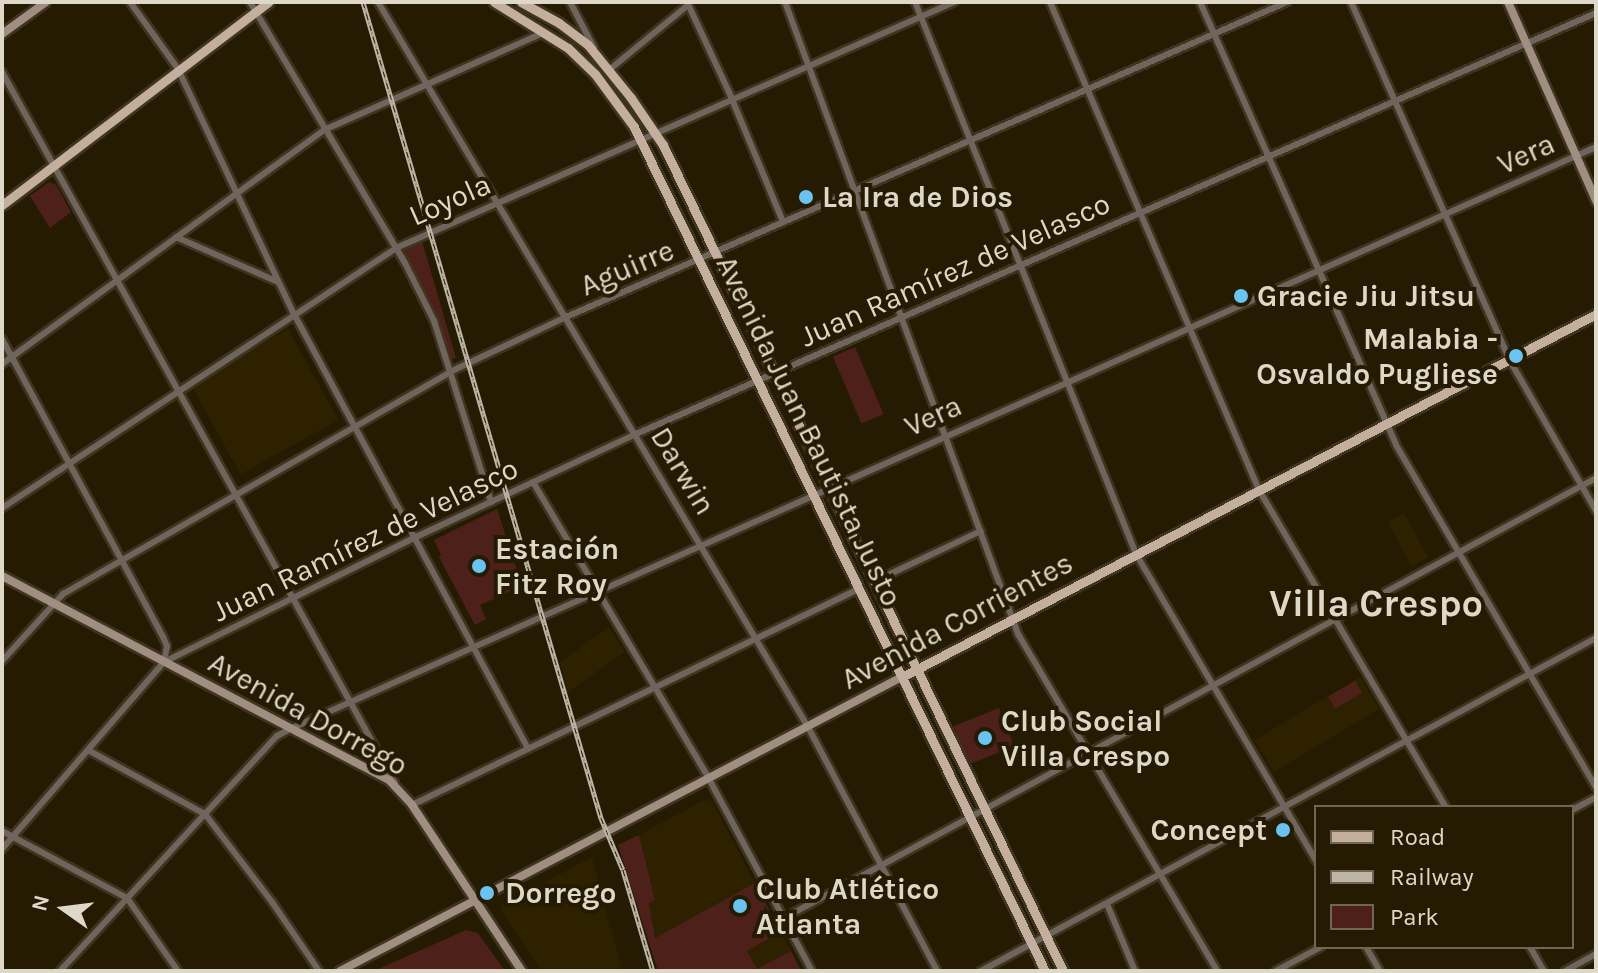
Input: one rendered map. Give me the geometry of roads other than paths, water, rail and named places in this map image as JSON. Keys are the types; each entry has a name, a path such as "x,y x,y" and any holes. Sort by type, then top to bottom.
{"main road":[{"path":"2,34 46,2"},
{"path":"2,205 253,7 268,2"},
{"name":"Avenida Juan Bautista Justo","path":"494,2 546,32 595,74 640,139 1045,971"},
{"name":"Avenida Juan Bautista Justo","path":"521,2 574,33 609,70 656,132 1063,971"},
{"path":"1508,2 1596,201"},
{"name":"Avenida Corrientes","path":"340,971 1596,314"},
{"name":"Avenida Dorrego","path":"2,576 396,786 412,805 522,971"}],"street":[{"path":"130,2 178,69 294,314 527,747"},
{"name":"Darwin","path":"378,2 500,201 757,638 808,727 937,971"},
{"path":"570,2 599,58"},
{"path":"785,2 947,434 1013,620 1217,971"},
{"path":"915,2 1136,554 1314,858"},
{"name":"Loyola","path":"2,508 396,248 954,2"},
{"path":"1050,2 1259,490 1445,805"},
{"path":"1200,2 1386,424 1596,787"},
{"name":"Aguirre","path":"2,661 52,602 450,372 566,317 1287,2"},
{"path":"1351,2 1509,359 1596,511"},
{"path":"609,70 688,4 783,222"},
{"path":"253,7 396,248 434,321 491,502"},
{"name":"Juan Ramírez de Velasco","path":"164,662 416,537 636,434 1596,13"},
{"path":"2,364 324,130 428,81 546,32"},
{"path":"2,72 396,786"},
{"name":"Vera","path":"60,971 277,736 290,729 1596,147"},
{"path":"176,237 278,282"},
{"path":"2,339 167,646 164,662 2,849"},
{"path":"784,918 1596,478"},
{"path":"533,482 709,779 812,971"},
{"path":"873,582 981,531"},
{"path":"412,805 860,588"},
{"path":"981,971 1596,638"},
{"path":"88,750 205,814 272,902 319,971"},
{"path":"1574,809 1596,797"},
{"path":"2,831 127,898 178,971"},
{"path":"1107,904 1135,971"},
{"path":"1276,971 1317,949"},
{"path":"1367,949 1380,971"},
{"path":"1531,949 1544,971"},
{"path":"1565,971 1596,954"}],"railway":[{"path":"363,2 601,818 623,870 653,971"}],"place":[{"name":"La Ira de Dios","path":"806,197"},
{"name":"Gracie Jiu Jitsu","path":"1241,296"},
{"name":"Malabia - Osvaldo Pugliese","path":"1516,356"},
{"name":"Estación Fitz Roy","path":"479,566"},
{"name":"Club Social Villa Crespo","path":"985,738"},
{"name":"Concept","path":"1283,830"},
{"name":"Dorrego","path":"487,893"},
{"name":"Club Atlético Atlanta","path":"740,906"}],"district":[{"name":"Villa Crespo","path":"1376,604"}]}
